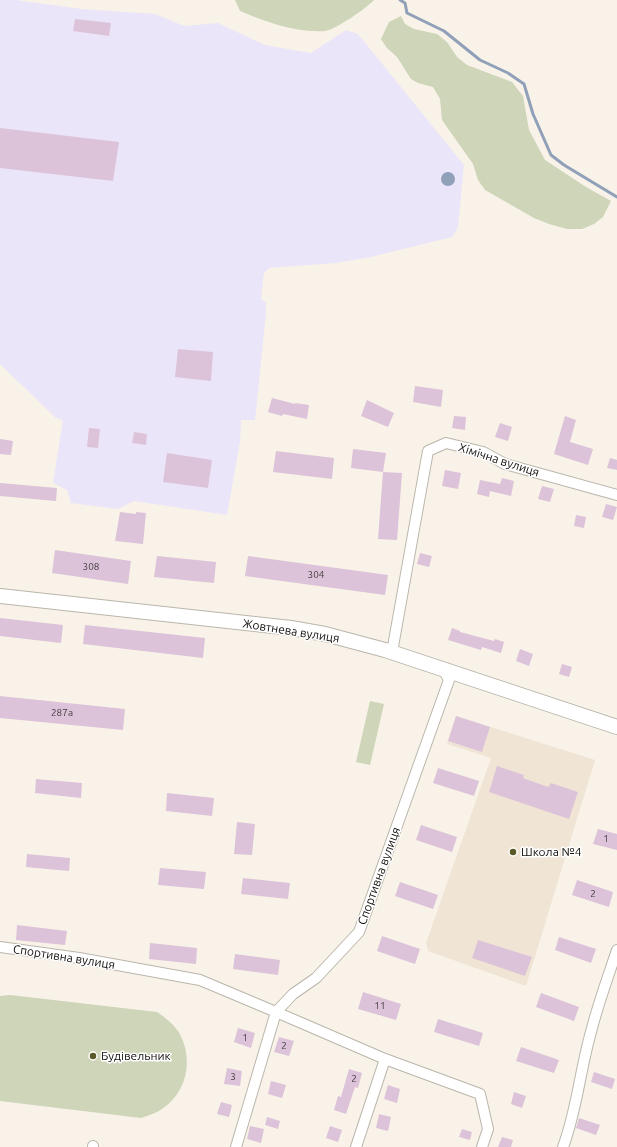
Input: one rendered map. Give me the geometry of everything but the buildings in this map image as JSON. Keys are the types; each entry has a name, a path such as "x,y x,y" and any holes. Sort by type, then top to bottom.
{"main road":[{"name":"Жовтнева вулиця","path":"0,596 292,628 325,634 392,652 617,727"}],"street":[{"name":"Хімічна вулиця","path":"392,652 428,450 446,443 483,452 505,464 617,495"},
{"name":"Спортивна вулиця","path":"0,947 79,958 200,980 276,1012 293,994 316,978 358,932 449,680 443,669"},
{"path":"563,1147 567,1137 578,1092 591,1031 617,950"},
{"path":"236,1147 276,1012 386,1059 480,1094 488,1129 482,1147"},
{"path":"356,1147 386,1059"}],"shaded area":[{"path":"0,0 16,0 82,9 155,14 184,26 218,23 265,45 311,53 346,30 358,34 464,165 458,227 452,237 371,257 336,263 269,268 264,273 261,299 266,302 266,314 255,420 241,420 240,442 227,515 134,501 118,509 71,503 67,490 53,483 63,420 56,418 0,364"},
{"name":"Школа №4","path":"456,716 595,760 526,986 428,951 426,943 491,758 447,744"}],"green space":[{"path":"235,0 374,0 358,13 336,27 325,31 314,31 281,26 250,15 240,11"},
{"path":"401,16 405,24 414,29 437,34 447,42 457,57 467,65 512,82 523,96 529,130 545,160 586,187 611,201 603,217 594,224 582,229 567,229 534,218 485,190 478,180 473,164 442,120 440,99 433,87 418,83 411,79 397,57 387,48 381,39 389,22"},
{"path":"370,701 384,704 370,765 356,762"},
{"name":"Будівельник","path":"10,995 157,1012 168,1020 178,1031 186,1050 186,1071 180,1090 174,1099 163,1108 141,1118 0,1101 0,996"}],"water":[{"path":"448,172 453,174 455,179 453,184 448,186 443,184 441,179 443,174"}],"waterway":[{"path":"400,0 405,3 407,13 444,31 480,60 508,73 524,84 533,114 551,155 564,165 617,197"}],"place":[{"name":"Школа №4","path":"513,852"},
{"name":"Будівельник","path":"93,1056"}]}
